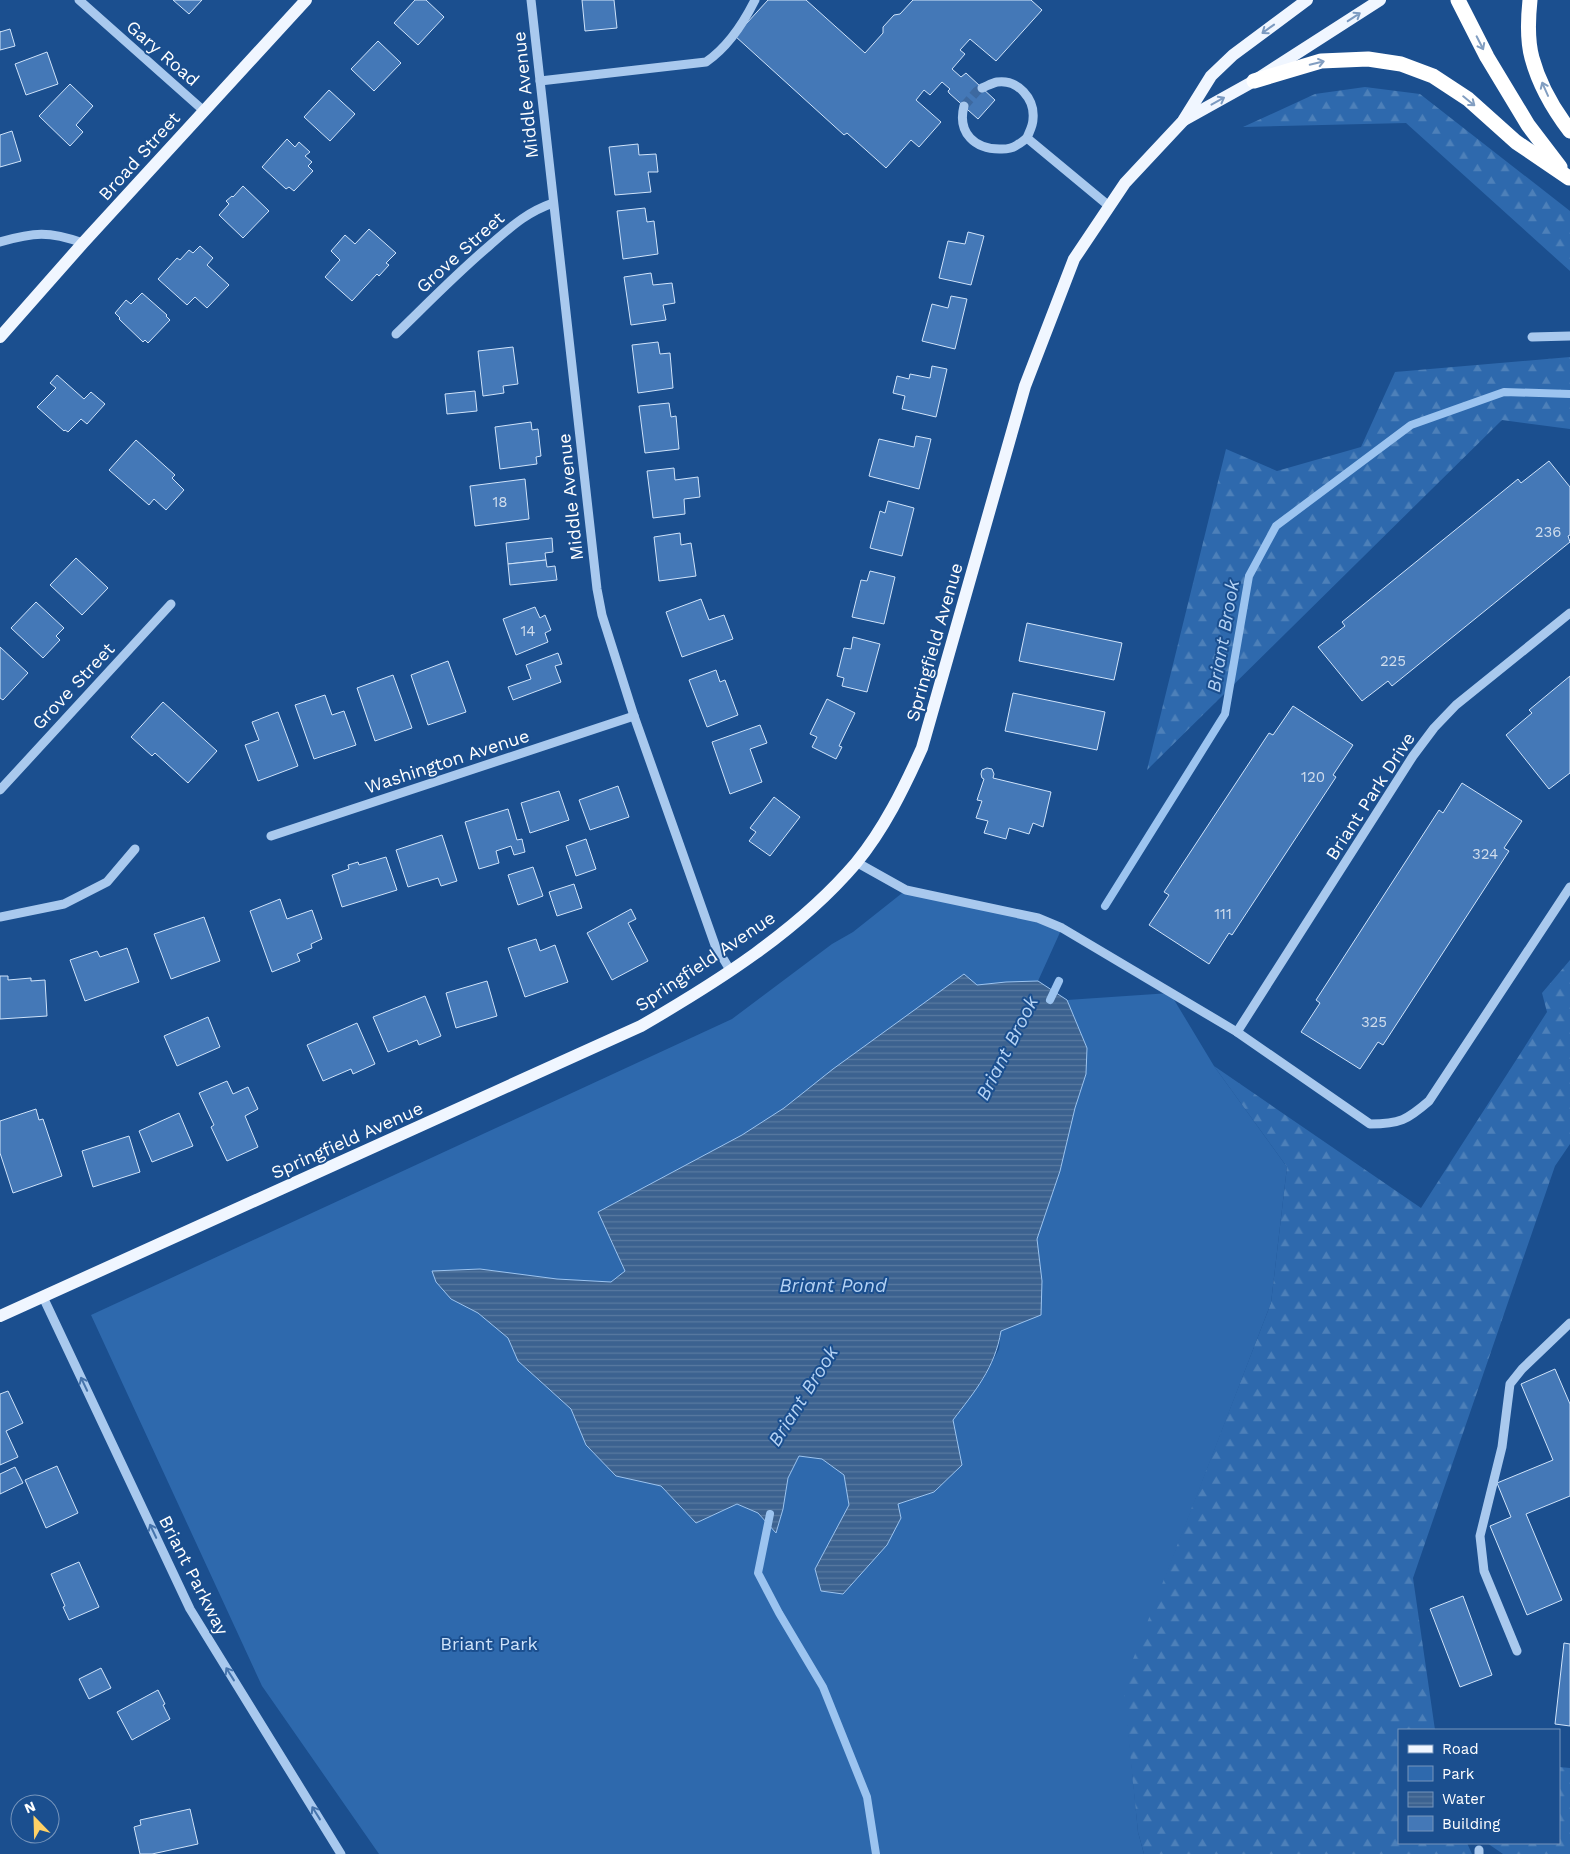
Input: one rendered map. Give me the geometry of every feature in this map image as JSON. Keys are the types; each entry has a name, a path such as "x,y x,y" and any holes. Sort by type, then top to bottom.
{"highway":[{"path":"1458,0 1487,57 1528,126 1570,179"},
{"path":"1530,0 1528,22 1532,58 1547,94 1570,131"},
{"path":"1254,81 1321,62 1368,59 1401,64 1434,76 1468,99 1516,142 1570,179"}],"main road":[{"name":"Broad Street","path":"0,337 83,243 306,0"},
{"name":"Springfield Avenue","path":"0,1316 641,1026 685,1001 766,946 828,892 856,862 886,819 922,748 1025,386 1074,259 1125,183 1182,121 1211,76 1233,55 1307,0"},
{"name":"Springfield Avenue","path":"1182,121 1254,81 1380,0"}],"street":[{"name":"Gary Road","path":"79,0 204,111"},
{"name":"Middle Avenue","path":"531,0 596,588 602,616 634,716 715,945 730,970"},
{"path":"540,81 706,62 721,52 748,16 755,0"},
{"path":"964,106 962,115 964,125 968,136 978,145 992,149 1006,149 1016,146 1027,138 1034,118 1031,103 1024,91 1012,84 998,82 982,88"},
{"path":"1027,138 1109,206"},
{"name":"Grove Street","path":"396,334 455,275 522,217 535,209 553,202"},
{"path":"0,242 42,233 61,235 83,243"},
{"path":"1532,337 1570,336"},
{"name":"Grove Street","path":"0,790 171,604"},
{"name":"Briant Park Drive","path":"1237,1032 1413,756 1434,728 1456,705 1570,613"},
{"name":"Washington Avenue","path":"271,836 634,716"},
{"path":"0,917 64,904 107,882 135,849"},
{"path":"856,862 906,890 1038,918 1062,928 1237,1032 1370,1124 1393,1124 1411,1116 1429,1101 1570,887"},
{"name":"Briant Parkway","path":"43,1297 190,1609 341,1854"},
{"path":"1517,1651 1484,1571 1480,1536 1502,1446 1510,1384 1522,1369 1570,1323"}],"green space":[{"path":"1365,87 1420,94 1570,211 1570,271 1406,123 1243,127 1315,94"},
{"path":"1570,357 1570,429 1502,420 1147,770 1226,449 1277,471 1361,447 1395,372"},
{"name":"Briant Park","path":"906,890 1062,928 1038,981 977,985 963,975 833,1069 784,1108 742,1135 598,1212 625,1271 611,1282 557,1279 480,1269 432,1271 451,1299 478,1313 508,1338 518,1361 571,1409 586,1445 616,1476 661,1486 696,1523 737,1504 758,1513 776,1533 783,1509 788,1478 799,1456 822,1459 844,1475 849,1505 815,1569 898,1504 934,1492 953,1420 984,1378 999,1349 1001,1331 1042,1281 1037,1239 1060,1171 1075,1108 1086,1074 1087,1048 1067,1000 1170,993 1214,1066 1287,1167 1271,1303 1124,1685 1138,1832 1144,1854 379,1854 262,1686 91,1315 732,1019 832,944 853,932"},
{"path":"1570,960 1570,1144 1555,1166 1413,1578 1435,1729 1398,1729 1398,1844 1467,1844 1472,1854 1144,1854 1138,1832 1123,1685 1271,1303 1287,1167 1214,1066 1421,1208 1547,1012 1542,993"},
{"path":"1560,1767 1570,1768 1570,1854 1503,1854 1488,1844 1560,1844"}],"water":[{"name":"Briant Pond","path":"964,974 977,985 1038,981 1067,1000 1087,1048 1086,1074 1075,1108 1060,1171 1037,1239 1042,1281 1041,1315 1001,1331 989,1368 953,1420 962,1465 934,1492 898,1504 901,1518 887,1545 843,1594 821,1591 815,1569 849,1505 844,1475 822,1459 799,1456 788,1478 783,1509 776,1533 758,1513 737,1504 696,1523 661,1486 616,1476 586,1445 571,1409 518,1361 508,1338 478,1313 451,1299 436,1282 432,1271 480,1269 557,1279 611,1282 625,1271 598,1212 742,1135 784,1108 833,1069"}],"building":[{"path":"173,0 202,0 189,14"},
{"path":"415,0 426,0 444,17 418,45 394,23"},
{"path":"582,0 614,0 617,28 585,31"},
{"path":"768,0 806,0 865,53 883,33 883,27 894,15 900,14 913,0 1031,0 1042,10 996,61 970,39 960,50 965,54 952,69 961,77 966,73 995,100 978,119 949,93 950,89 942,82 930,95 924,90 916,100 941,122 919,147 911,140 886,168 847,133 844,135 735,36"},
{"path":"10,29 15,46 0,50 0,32"},
{"path":"378,41 401,63 374,91 351,69"},
{"path":"47,52 58,84 26,95 15,64"},
{"path":"70,84 93,106 76,125 83,132 70,146 39,116"},
{"path":"329,90 355,114 330,141 304,117"},
{"path":"12,131 21,161 0,167 0,135"},
{"path":"287,139 295,147 299,142 310,152 305,156 312,162 308,166 313,171 294,191 289,187 286,189 262,167"},
{"path":"638,144 639,155 656,154 658,172 648,172 651,192 615,195 609,147"},
{"path":"243,186 269,211 243,238 219,215 229,204 226,201 233,197"},
{"path":"645,208 647,222 654,221 658,254 623,259 617,211"},
{"path":"369,229 396,253 386,263 389,265 379,276 377,274 352,301 325,277 340,260 331,251 345,235 355,244"},
{"path":"968,232 984,236 971,285 939,278 948,241 965,244"},
{"path":"200,246 213,258 207,265 229,285 207,308 195,297 187,305 158,279 177,258 180,260 189,250 193,253"},
{"path":"651,273 653,285 672,283 675,303 663,305 666,320 631,325 624,277"},
{"path":"142,293 167,315 170,320 148,343 145,340 143,342 115,313 126,300 131,304"},
{"path":"951,296 967,299 955,349 922,341 932,304 948,308"},
{"path":"658,342 660,354 670,353 673,388 638,393 632,345"},
{"path":"513,347 518,384 503,386 504,393 483,396 478,351"},
{"path":"932,366 947,369 936,417 902,409 905,396 893,393 897,376 909,379 910,374 930,378"},
{"path":"57,375 84,399 91,392 105,404 87,424 81,419 68,432 64,431 37,407 56,388 50,383"},
{"path":"475,391 477,411 447,414 445,394"},
{"path":"669,403 671,417 676,416 679,449 645,453 639,406"},
{"path":"531,422 532,430 538,429 541,456 536,457 537,464 500,469 495,427"},
{"path":"916,436 931,439 919,489 869,476 879,439 914,447"},
{"path":"136,440 175,475 172,478 184,490 166,510 154,499 149,505 109,470"},
{"path":"1549,461 1570,487 1570,535 1568,536 1570,542 1392,686 1388,681 1362,701 1318,647 1345,626 1342,622 1518,479 1521,483"},
{"path":"674,468 675,480 698,477 700,497 684,499 685,514 653,518 647,471"},
{"path":"525,479 529,519 475,526 470,486"},
{"path":"888,501 914,508 902,556 870,548 880,511 885,513"},
{"path":"680,533 681,545 691,543 696,576 659,581 654,537"},
{"path":"552,538 553,552 545,553 546,560 508,564 506,543"},
{"path":"76,558 108,588 82,615 50,585"},
{"path":"546,560 547,567 555,566 557,580 510,585 508,564"},
{"path":"870,571 895,577 884,624 852,617 861,580 867,581"},
{"path":"701,599 709,620 724,615 733,639 682,657 666,612"},
{"path":"36,602 64,628 56,636 60,640 43,658 11,628"},
{"path":"535,607 540,618 545,615 551,630 545,633 548,642 516,655 503,619"},
{"path":"1027,623 1122,643 1114,680 1019,661"},
{"path":"853,637 880,644 867,692 842,686 844,678 837,676 844,648 851,649"},
{"path":"0,647 28,673 3,700 0,698"},
{"path":"558,653 562,664 555,666 561,682 513,700 508,687 531,679 526,665"},
{"path":"448,661 466,712 428,725 411,675"},
{"path":"716,670 720,682 725,680 738,715 707,727 689,680"},
{"path":"393,675 412,728 375,741 357,688"},
{"path":"1570,676 1570,773 1549,789 1506,735 1532,713 1529,710"},
{"path":"1013,693 1105,712 1097,750 1005,731"},
{"path":"325,695 332,715 344,711 356,745 314,759 295,705"},
{"path":"827,699 855,713 839,746 842,747 836,759 812,747 817,737 810,734"},
{"path":"163,702 217,751 188,783 155,753 152,756 131,737"},
{"path":"1293,706 1353,745 1333,775 1336,777 1232,935 1229,933 1209,964 1149,925 1169,895 1164,892 1269,733 1273,735"},
{"path":"278,712 298,766 258,781 245,745 259,740 252,722"},
{"path":"760,725 767,743 750,749 762,782 730,794 712,742"},
{"path":"992,769 993,778 1051,792 1043,827 1033,823 1029,834 1009,828 1006,839 984,833 988,821 976,818 982,801 977,800 984,779 981,774 982,770"},
{"path":"1462,783 1522,821 1504,848 1509,851 1383,1045 1378,1042 1360,1069 1301,1032 1320,1003 1316,1000 1439,810 1443,813"},
{"path":"618,786 629,817 590,830 579,800"},
{"path":"559,791 569,820 530,833 521,803"},
{"path":"774,797 800,817 770,856 749,841 756,832 750,828"},
{"path":"508,809 517,840 522,839 525,852 514,855 511,846 496,851 499,863 479,869 465,822"},
{"path":"442,835 457,881 441,886 438,878 408,887 396,850"},
{"path":"586,839 596,869 576,876 566,846"},
{"path":"386,857 397,890 342,907 332,875 349,869 348,865 358,862 359,865"},
{"path":"533,867 543,896 518,905 508,875"},
{"path":"574,884 582,908 557,916 549,892"},
{"path":"280,899 287,919 312,910 322,939 311,944 312,948 297,954 300,961 272,972 250,911"},
{"path":"631,909 636,919 628,923 648,961 612,980 587,933"},
{"path":"204,917 220,961 171,979 154,934"},
{"path":"536,939 540,951 555,945 568,982 525,997 508,948"},
{"path":"127,948 139,982 85,1001 70,960 97,951 100,957"},
{"path":"0,976 8,976 8,980 31,978 31,981 45,980 47,1016 0,1019"},
{"path":"487,981 497,1016 456,1028 446,993"},
{"path":"425,996 441,1036 419,1045 417,1040 388,1052 373,1017"},
{"path":"208,1017 220,1047 177,1066 164,1036"},
{"path":"357,1023 375,1064 353,1074 351,1069 323,1081 307,1045"},
{"path":"227,1081 233,1094 248,1087 258,1109 245,1116 258,1147 227,1161 211,1127 214,1125 199,1093"},
{"path":"36,1109 39,1120 43,1119 62,1176 13,1193 0,1153 0,1121"},
{"path":"179,1113 193,1146 152,1162 139,1131"},
{"path":"129,1136 140,1172 93,1187 82,1151"},
{"path":"1555,1369 1570,1404 1570,1496 1526,1514 1562,1600 1527,1615 1490,1526 1511,1517 1497,1483 1553,1460 1521,1384"},
{"path":"8,1391 23,1423 6,1431 18,1457 0,1465 0,1394"},
{"path":"57,1466 78,1513 46,1528 25,1480"},
{"path":"15,1467 23,1483 0,1494 0,1474"},
{"path":"79,1562 99,1607 69,1620 51,1574"},
{"path":"1463,1596 1492,1675 1460,1687 1430,1609"},
{"path":"1564,1643 1570,1644 1570,1726 1555,1724"},
{"path":"101,1668 111,1688 89,1699 79,1679"},
{"path":"158,1690 170,1719 132,1740 117,1712"},
{"path":"190,1809 198,1844 152,1854 140,1854 134,1827 141,1825 140,1820"}],"waterway":[{"name":"Briant Brook","path":"1105,906 1225,714 1249,576 1276,526 1411,425 1504,392 1570,394"},
{"name":"Briant Brook","path":"1050,1000 1059,981"},
{"name":"Briant Brook","path":"770,1514 758,1573 779,1613 823,1687 867,1797 876,1854"}],"tunnel":[{"path":"964,106 982,88"}]}
